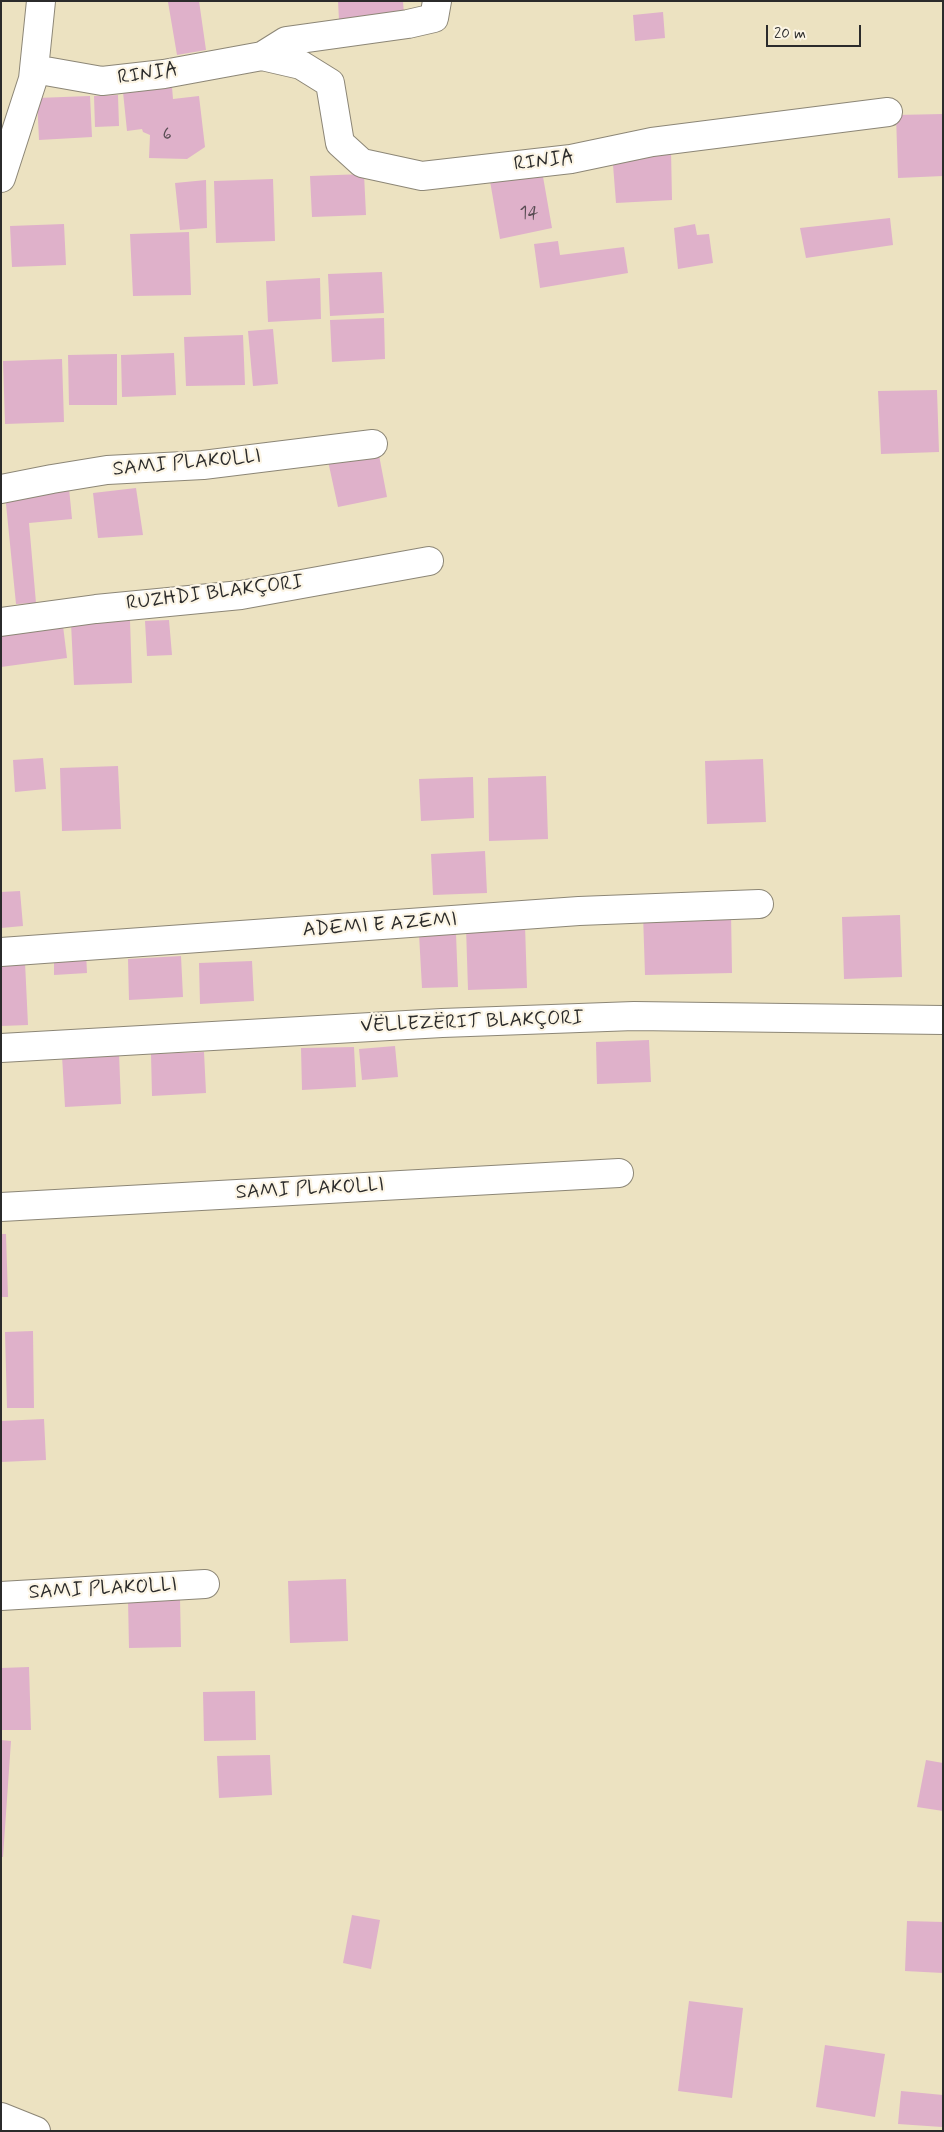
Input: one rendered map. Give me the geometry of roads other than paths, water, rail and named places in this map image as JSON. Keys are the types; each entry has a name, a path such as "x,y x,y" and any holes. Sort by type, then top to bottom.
{"street":[{"path":"1,178 33,79 41,1"},
{"name":"RINIA","path":"34,69 102,80 164,74 262,56 286,40 408,24 434,18 437,1"},
{"name":"RINIA","path":"262,56 301,65 330,83 340,143 362,163 422,176 571,159 652,142 888,112"},
{"name":"SAMI PLAKOLLI","path":"1,490 52,478 107,470 203,465 373,444"},
{"name":"RUZHDI BLAKÇORI","path":"1,622 96,609 240,594 429,561"},
{"name":"ADEMI E AZEMI","path":"1,952 579,911 759,904"},
{"name":"VËLLEZËRIT BLAKÇORI","path":"1,1048 432,1023 634,1016 943,1020"},
{"name":"SAMI PLAKOLLI","path":"1,1207 619,1173"},
{"name":"SAMI PLAKOLLI","path":"1,1596 205,1584"},
{"path":"1,2117 36,2131"}]}
